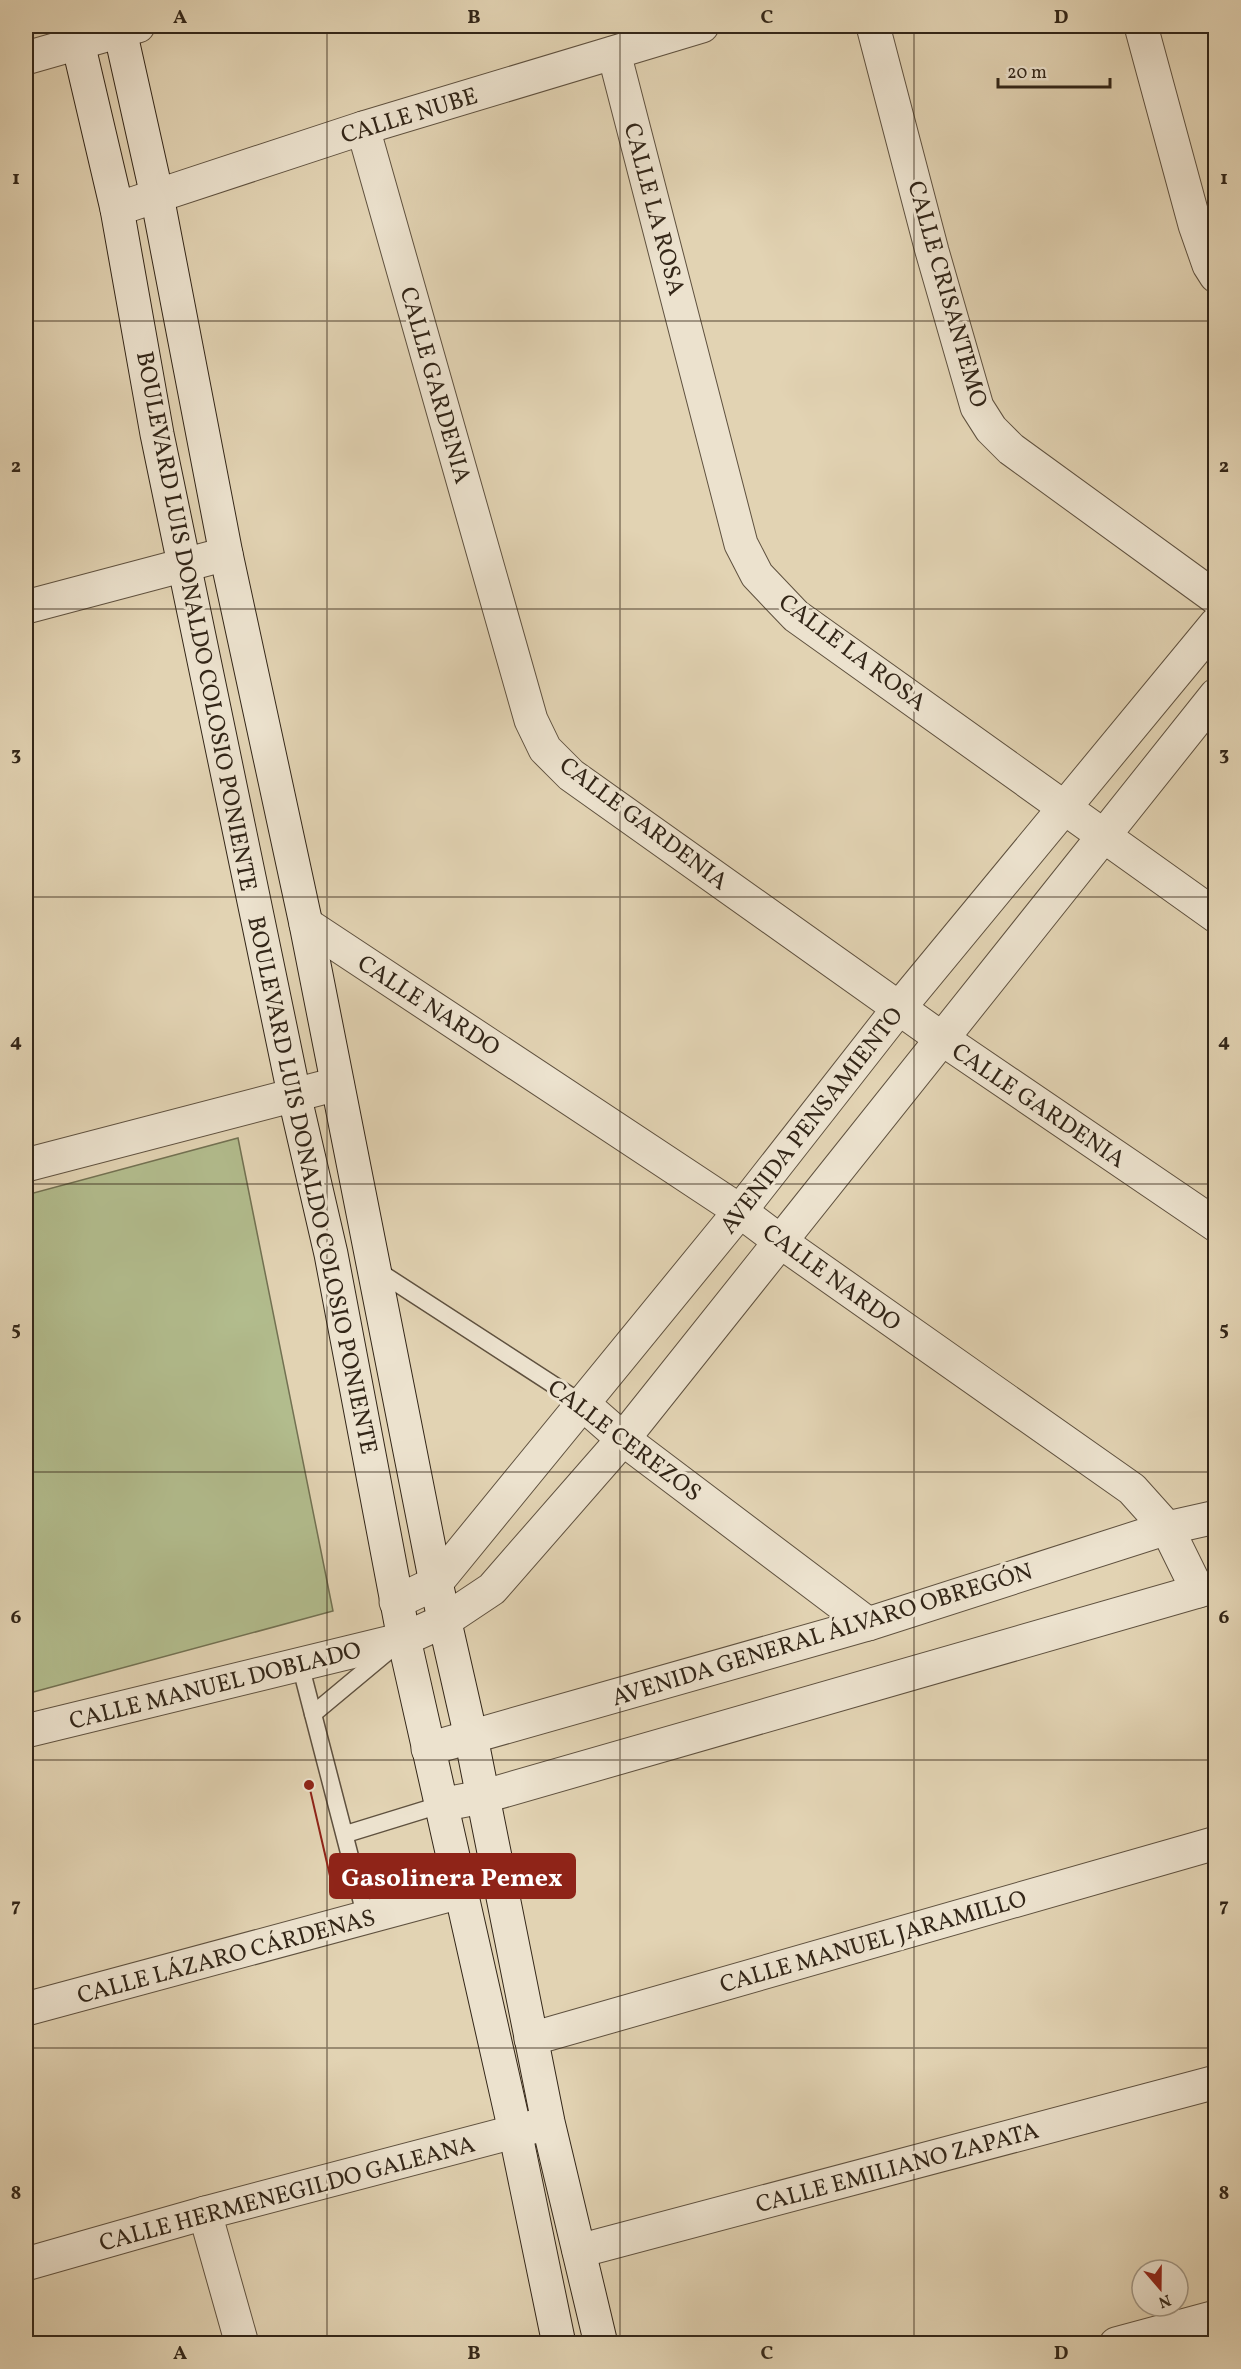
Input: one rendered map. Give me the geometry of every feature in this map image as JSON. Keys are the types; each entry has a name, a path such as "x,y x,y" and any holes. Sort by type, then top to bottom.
{"street":[{"name":"CALLE NUBE","path":"117,209 363,128 702,26"},
{"name":"CALLE CRISANTEMO","path":"873,26 977,406 991,429 1011,449 1215,598"},
{"path":"1141,26 1195,225 1215,276"},
{"path":"26,58 76,35 126,28"},
{"name":"BOULEVARD LUIS DONALDO COLOSIO PONIENTE","path":"126,28 226,554 306,924 436,1583 471,1737 548,2122 601,2343"},
{"name":"BOULEVARD LUIS DONALDO COLOSIO PONIENTE","path":"76,35 117,209 157,434 294,1094 331,1254 396,1602 560,2343"},
{"name":"CALLE LA ROSA","path":"614,54 741,543 757,575 796,616 1066,807 1215,916"},
{"name":"CALLE GARDENIA","path":"363,128 531,720 545,749 571,775 941,1038 1215,1225"},
{"path":"26,607 226,554"},
{"name":"AVENIDA PENSAMIENTO","path":"396,1602 436,1583 740,1211 899,1008 1215,624"},
{"path":"404,1639 444,1621 492,1589 623,1439 1102,834 1215,695"},
{"name":"CALLE NARDO","path":"306,924 740,1211 780,1242 1132,1489 1167,1528 1207,1589"},
{"path":"26,1165 337,1084"},
{"name":"CALLE CEREZOS","path":"583,1404 623,1439 868,1624"},
{"name":"AVENIDA GENERAL ÁLVARO OBREGÓN","path":"428,1749 868,1624 1167,1528 1215,1517"},
{"path":"440,1805 482,1797 1207,1589"},
{"name":"CALLE MANUEL DOBLADO","path":"26,1731 404,1639"},
{"name":"CALLE MANUEL JARAMILLO","path":"531,2039 1215,1843"},
{"name":"CALLE LÁZARO CÁRDENAS","path":"26,2009 460,1892"},
{"name":"CALLE EMILIANO ZAPATA","path":"579,2251 1215,2082"},
{"name":"CALLE HERMENEGILDO GALEANA","path":"26,2264 205,2213 548,2122"},
{"path":"205,2213 242,2343"},
{"path":"1116,2343 1215,2317"}],"lane":[{"name":"CALLE CEREZOS","path":"373,1268 583,1404"},
{"path":"313,1714 404,1639"},
{"path":"300,1664 366,1918"},
{"path":"346,1834 440,1805"}],"green space":[{"path":"238,1138 333,1611 26,1694 26,1195"}],"place":[{"name":"Gasolinera Pemex","path":"309,1785"}]}
